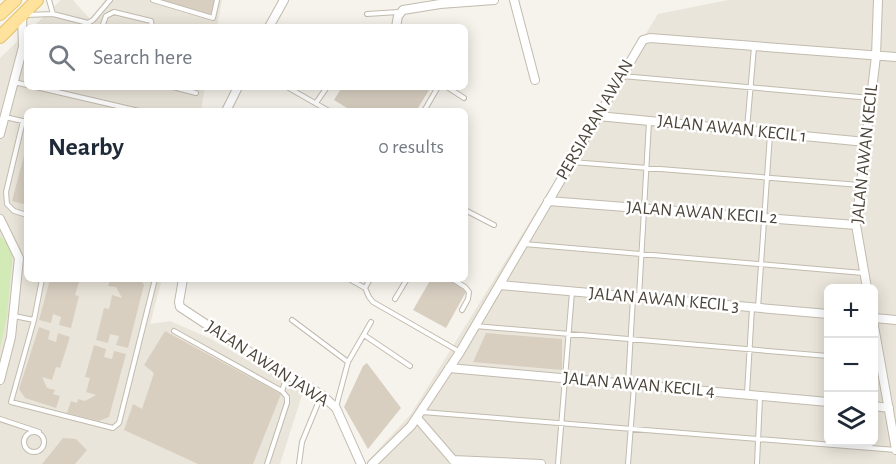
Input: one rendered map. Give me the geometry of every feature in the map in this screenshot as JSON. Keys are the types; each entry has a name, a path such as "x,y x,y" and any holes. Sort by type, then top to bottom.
{"main road":[{"path":"0,14 15,0"},
{"path":"0,37 37,0"}],"street":[{"path":"272,24 284,0"},
{"path":"397,24 400,12 408,9 494,0"},
{"path":"514,0 535,80"},
{"name":"JALAN AWAN KECIL","path":"866,284 856,225 876,56 878,0"},
{"path":"22,15 24,37"},
{"name":"PERSIARAN AWAN","path":"372,464 419,415 460,352 641,42 647,38 896,57"},
{"path":"0,134 24,51"},
{"path":"228,108 236,90"},
{"name":"JALAN AWAN KECIL 1","path":"598,116 866,142"},
{"name":"JALAN AWAN KECIL 2","path":"548,201 856,225"},
{"path":"0,219 19,258 11,336 0,380"},
{"name":"JALAN AWAN JAWA","path":"183,282 179,304 182,308 233,342 322,395 336,408 361,464"},
{"name":"JALAN AWAN KECIL 3","path":"500,285 824,314"},
{"path":"878,318 896,320"},
{"path":"878,365 889,408 896,450"},
{"name":"JALAN AWAN KECIL 4","path":"449,368 824,402"},
{"path":"878,407 889,408"},
{"path":"419,415 455,462 541,464"}],"lane":[{"path":"49,0 53,14"},
{"path":"22,15 53,14 88,22 93,20 110,0"},
{"path":"153,0 213,18 218,0"},
{"path":"103,24 106,16 116,12 152,21 152,24"},
{"path":"367,14 400,12"},
{"path":"747,131 754,46"},
{"path":"621,76 871,98"},
{"path":"14,82 24,84"},
{"path":"49,90 126,108"},
{"path":"184,90 196,93"},
{"path":"293,90 323,108"},
{"path":"316,104 325,90"},
{"path":"425,108 436,90"},
{"path":"452,90 464,98"},
{"path":"4,117 24,122"},
{"path":"628,464 631,429 631,340 641,255 649,121"},
{"path":"24,126 6,192 7,204 14,211 24,213"},
{"path":"747,395 749,350 761,265 770,133"},
{"path":"571,162 861,185"},
{"path":"468,212 494,225"},
{"path":"523,244 864,273"},
{"path":"41,282 34,320 11,402 113,428 118,423 153,282"},
{"path":"354,282 365,288 374,302 460,352"},
{"path":"365,288 368,282"},
{"path":"395,299 404,282"},
{"path":"457,282 469,292 462,310"},
{"path":"558,464 572,292"},
{"path":"14,316 34,320"},
{"path":"292,320 348,362"},
{"path":"336,408 348,362 371,322"},
{"path":"475,326 824,357"},
{"path":"174,331 282,391 287,397 267,464"},
{"path":"364,335 410,366"},
{"path":"282,391 288,373"},
{"path":"299,464 302,442 322,395"},
{"path":"757,464 760,396"},
{"path":"419,415 561,423 896,450"},
{"path":"0,419 36,430 40,434 44,442 39,450 34,452 26,447 24,442 32,432 40,434"},
{"path":"21,425 29,434"}],"shaded area":[{"path":"61,0 73,0 90,19 105,0 222,0 218,24 36,24"},
{"path":"728,0 896,0 896,464 365,464 411,414 658,14"},
{"path":"24,35 24,90 204,90 202,108 24,108 24,282 161,282 150,324 170,321 211,339 303,392 280,464 0,464 0,58"}],"green space":[{"path":"0,236 13,250 7,316 0,348"}],"building":[{"path":"161,0 215,0 210,16"},
{"path":"340,90 429,90 418,108 347,108 334,100"},
{"path":"24,156 24,204 12,201"},
{"path":"49,282 79,282 75,295 79,296 71,328 59,325 61,317 53,314 51,323 39,320"},
{"path":"110,282 142,282 144,285 128,348 116,345 119,336 110,334 108,343 96,340 104,308 109,309 112,295 122,298 116,287 108,286"},
{"path":"429,282 453,282 467,290 446,328 413,310"},
{"path":"39,327 50,331 48,339 56,342 58,333 70,337 60,368 56,367 52,380 42,377 47,388 55,390 53,394 60,396 56,408 25,398 19,389"},
{"path":"165,331 281,394 253,464 198,464 124,430 133,404 142,409 154,373 144,365"},
{"path":"486,333 562,339 562,370 473,362"},
{"path":"94,345 106,349 104,357 112,359 114,351 126,354 109,417 99,421 67,413 71,401 77,403 78,399 85,401 96,395 86,392 90,378 85,377"},
{"path":"367,363 401,408 368,449 344,407 363,366"},
{"path":"63,438 76,439 87,450 75,464 42,464"}]}
